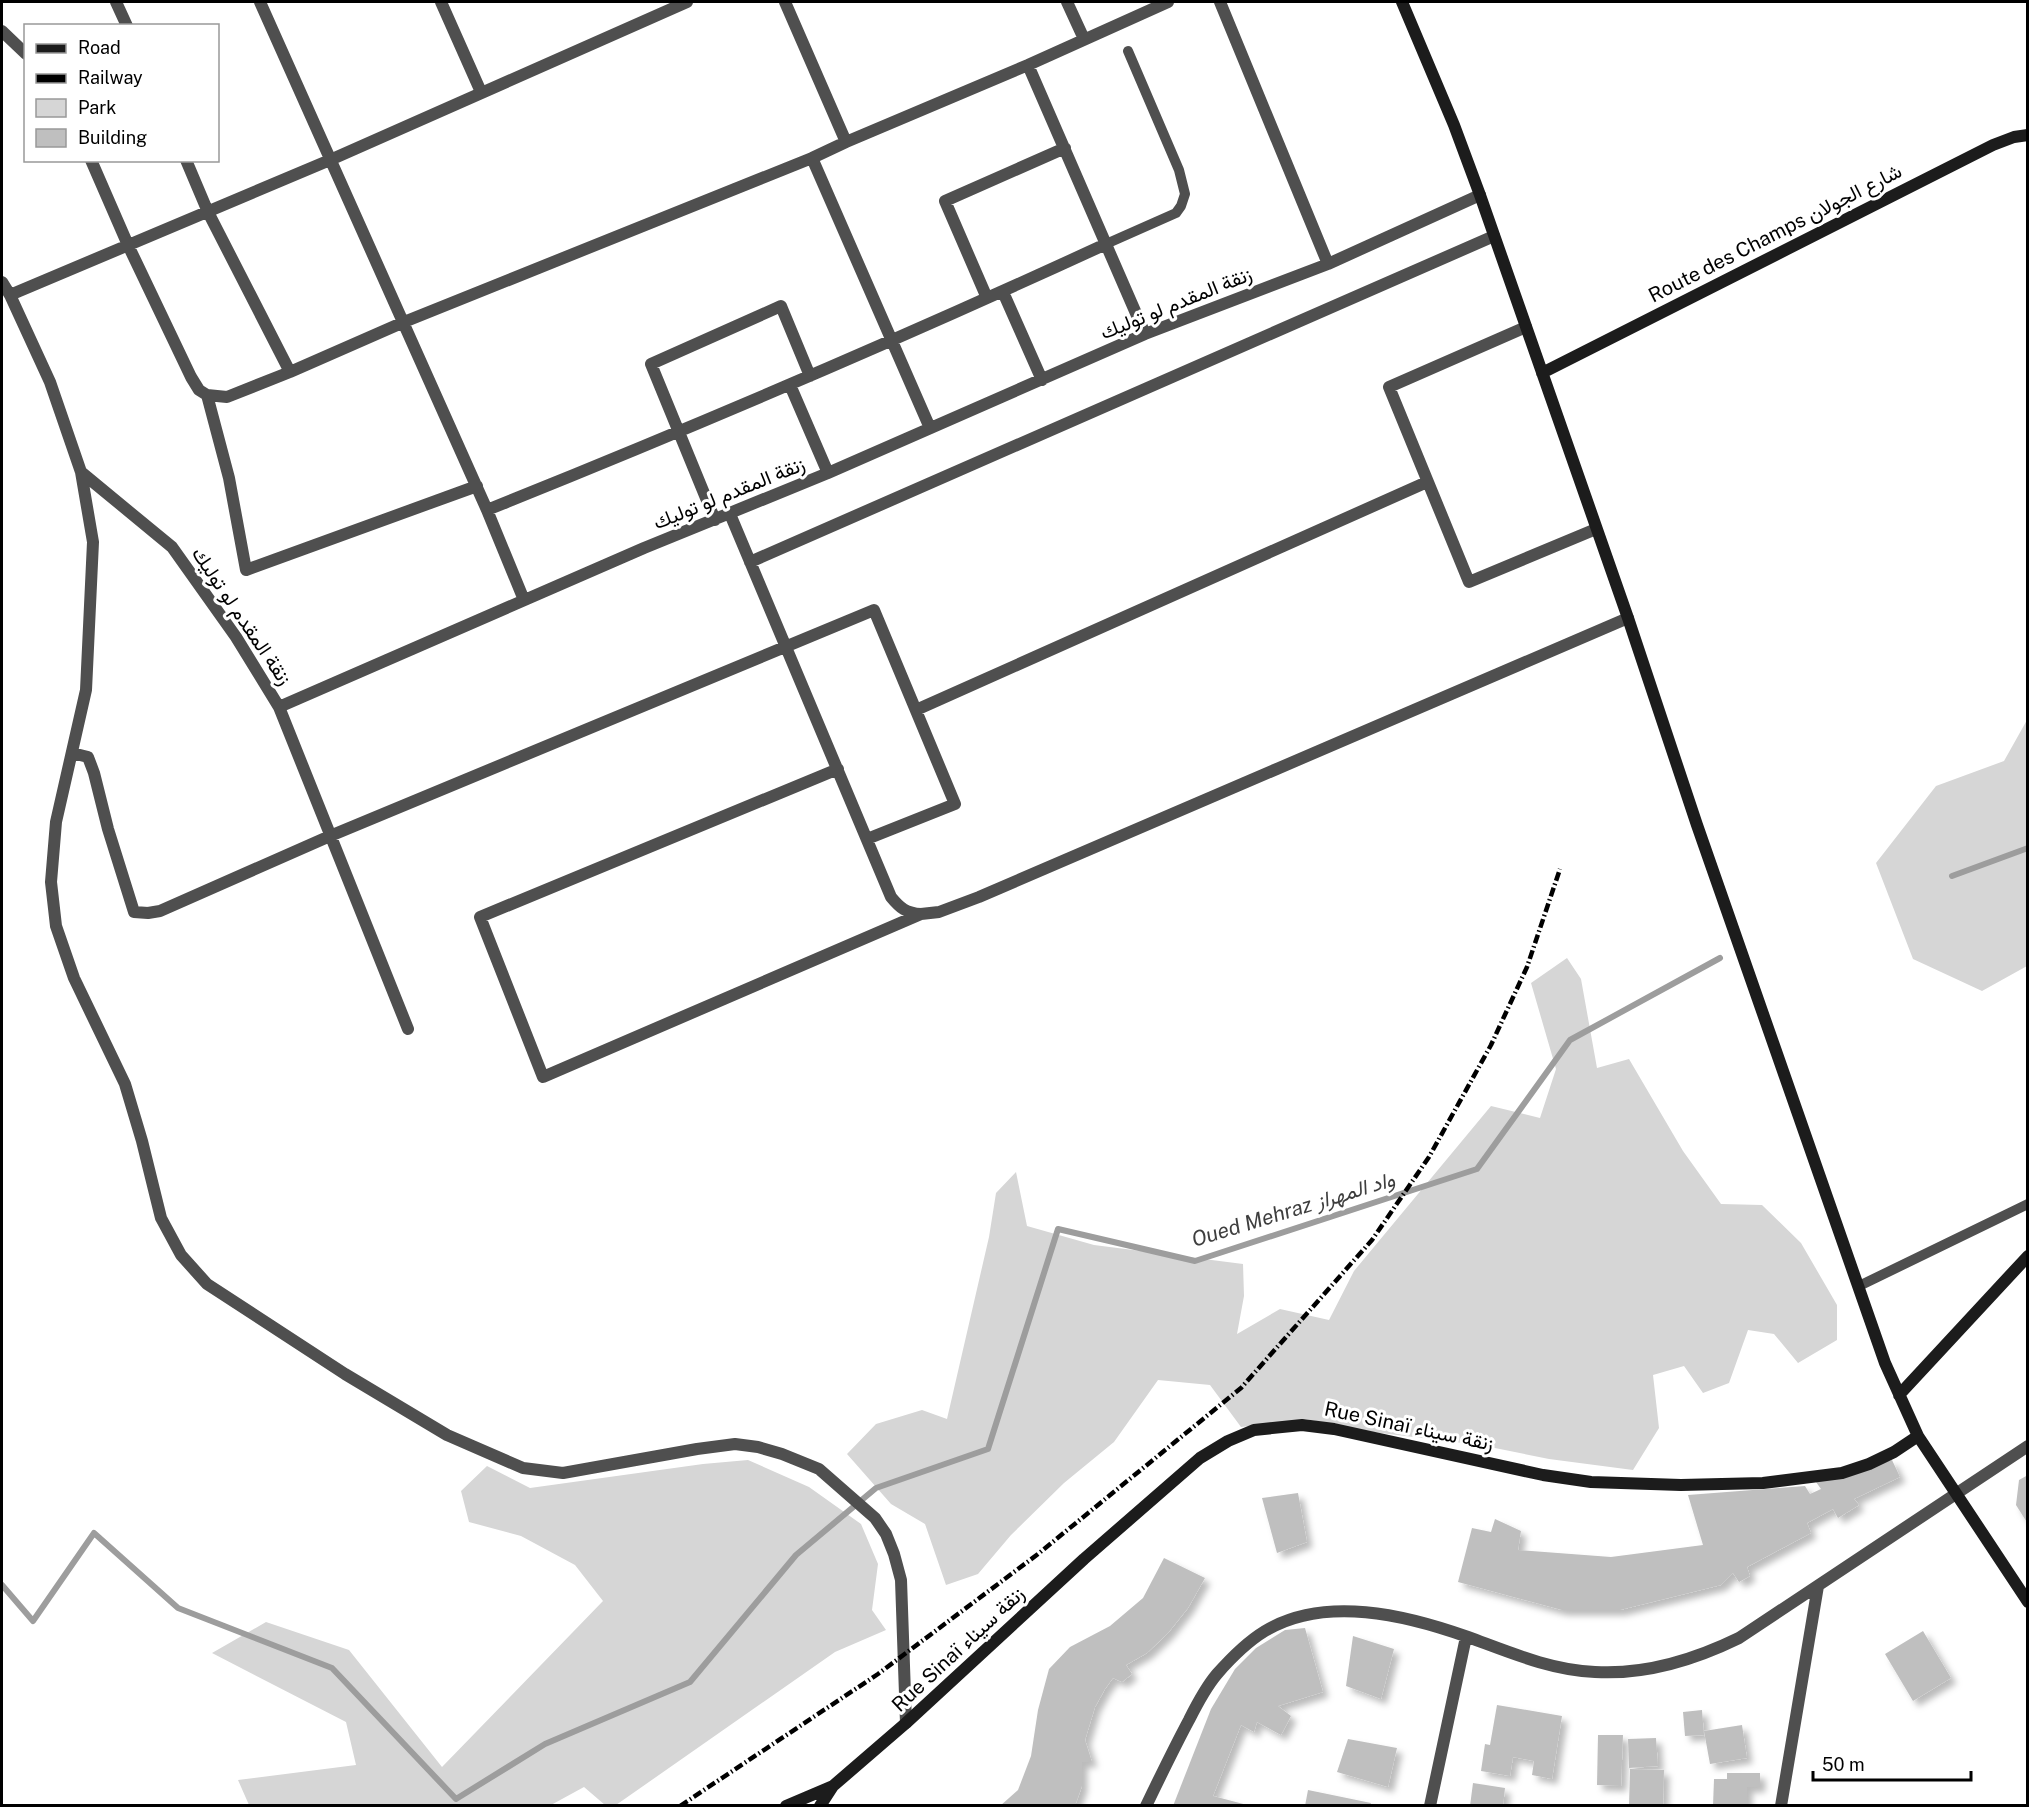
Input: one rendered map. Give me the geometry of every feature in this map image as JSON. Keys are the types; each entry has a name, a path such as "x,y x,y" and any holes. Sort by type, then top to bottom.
{"street":[{"path":"116,2 126,24"},
{"path":"260,2 477,486 524,600"},
{"path":"441,2 481,92"},
{"path":"10,295 330,160 687,2"},
{"path":"785,2 846,142"},
{"path":"1067,2 1084,39"},
{"path":"92,162 128,246 191,377 199,390 207,395 227,397 404,322 812,158 1168,2"},
{"path":"1220,2 1328,264"},
{"path":"1402,2 1454,125 1480,195 1628,618 1696,825 1885,1363 1918,1436 2028,1602"},
{"path":"2,31 24,52"},
{"path":"1028,65 1145,334"},
{"name":"Route des Champs شارع الجولان","path":"1542,373 1993,146 2028,135"},
{"path":"987,298 945,201 1065,148"},
{"path":"812,158 930,428"},
{"path":"187,162 208,212 290,372"},
{"name":"زنقة المقدم لو توليك","path":"81,472 172,547 236,637 279,707 524,600 828,473 1145,334 1328,264 1480,195"},
{"path":"750,562 1494,236"},
{"path":"487,510 679,433 1003,292 1106,244"},
{"path":"2,282 50,382 81,472 93,542 86,690 57,822 51,882 56,926 74,978 125,1084 161,1218 181,1255 207,1284 345,1374 447,1436 523,1468 563,1473 735,1444 758,1447 782,1454 819,1469 875,1518 886,1534 894,1554 901,1580 906,1723"},
{"path":"1003,292 1042,380"},
{"path":"715,520 651,364 781,306 810,376"},
{"path":"1526,327 1389,387 1468,582 1596,529"},
{"path":"790,385 828,473"},
{"path":"207,395 229,478 246,570 477,486"},
{"path":"916,710 1427,482"},
{"path":"730,514 891,897 900,908 909,913 939,912 979,897 1628,618"},
{"path":"72,753 88,757 134,912 148,913 160,910 330,836 874,610 955,804 867,839"},
{"path":"279,707 408,1029"},
{"path":"838,769 480,917 543,1077 921,914"},
{"path":"1899,1395 2028,1256"},
{"name":"Rue Sinaï زنقة سيناء","path":"820,1806 833,1786 906,1723 1084,1559 1200,1458 1228,1441 1254,1430 1302,1425 1334,1429 1542,1474 1591,1482 1681,1485 1763,1483 1842,1473 1894,1452 1918,1436"},
{"path":"1146,1806 1192,1714 1216,1675 1239,1651 1265,1631 1298,1617 1333,1611 1378,1614 1466,1636 1515,1655 1559,1668 1594,1672 1634,1671 1672,1664 1707,1653 1739,1638 1954,1493 2028,1446"},
{"path":"1781,1806 1818,1586"},
{"path":"1430,1806 1466,1636"},
{"name":"Rue Sinaï زنقة سيناء","path":"786,1806 833,1786"}],"lane":[{"path":"1106,244 1176,213 1185,194 1179,170 1128,51"},
{"path":"1859,1286 2028,1204"}],"green space":[{"path":"2027,720 2027,966 1982,991 1913,959 1876,863 1936,786 2004,761"},
{"path":"1567,958 1581,979 1597,1068 1629,1059 1683,1151 1721,1204 1762,1205 1801,1243 1837,1305 1837,1340 1798,1363 1774,1334 1748,1330 1729,1383 1703,1393 1684,1366 1653,1375 1659,1428 1633,1470 1549,1459 1480,1445 1372,1432 1306,1419 1241,1427 1210,1385 1158,1380 1114,1442 1064,1483 1011,1535 978,1574 946,1585 925,1524 891,1504 847,1454 876,1424 922,1410 947,1419 989,1237 996,1193 1016,1172 1027,1226 1094,1245 1243,1264 1244,1296 1237,1334 1280,1309 1329,1320 1354,1271 1491,1106 1540,1118 1556,1069 1531,983"},
{"path":"748,1460 809,1487 861,1524 878,1564 872,1610 886,1630 835,1652 616,1805 605,1805 584,1787 551,1805 249,1805 238,1780 356,1765 346,1722 212,1653 266,1622 349,1650 442,1767 603,1601 575,1565 521,1536 469,1522 461,1491 487,1466 530,1488"}],"building":[{"path":"1892,1460 1900,1477 1854,1499 1859,1505 1838,1518 1833,1509 1807,1523 1811,1533 1747,1567 1750,1576 1739,1582 1733,1573 1721,1585 1620,1610 1562,1610 1458,1582 1472,1528 1491,1532 1495,1519 1521,1531 1518,1550 1611,1557 1703,1545 1688,1495 1805,1486 1810,1494 1821,1489 1816,1482"},
{"path":"2028,1475 2028,1524 2016,1505 2019,1480"},
{"path":"1298,1493 1307,1542 1277,1553 1262,1498"},
{"path":"1164,1558 1205,1578 1188,1608 1168,1633 1147,1653 1126,1665 1132,1674 1122,1682 1113,1678 1105,1689 1095,1707 1085,1740 1092,1762 1082,1762 1082,1786 1075,1806 1000,1806 1018,1790 1031,1756 1038,1710 1049,1669 1070,1647 1110,1626 1143,1598"},
{"path":"1305,1628 1323,1692 1278,1706 1291,1716 1281,1735 1257,1722 1254,1732 1241,1725 1213,1796 1251,1806 1173,1806 1211,1709 1235,1669 1256,1648 1285,1630"},
{"path":"1923,1631 1951,1678 1913,1701 1885,1654"},
{"path":"1353,1636 1394,1649 1381,1699 1346,1686"},
{"path":"1497,1705 1562,1716 1552,1779 1532,1775 1534,1761 1513,1757 1510,1776 1481,1771 1485,1744 1490,1745"},
{"path":"1702,1710 1704,1735 1685,1736 1683,1712"},
{"path":"1742,1725 1747,1758 1710,1764 1704,1731"},
{"path":"1598,1735 1623,1735 1621,1786 1597,1785"},
{"path":"1656,1738 1658,1766 1629,1768 1628,1739"},
{"path":"1348,1739 1397,1748 1388,1787 1337,1772"},
{"path":"1630,1769 1664,1770 1663,1806 1629,1806"},
{"path":"1727,1773 1760,1773 1760,1787 1747,1787 1747,1806 1713,1806 1714,1779 1727,1779"},
{"path":"1473,1783 1505,1788 1503,1806 1470,1806"},
{"path":"1308,1790 1371,1803 1370,1806 1305,1806"}],"waterway":[{"path":"1952,876 2028,848"},
{"name":"Oued Mehraz واد المهراز","path":"2,1585 33,1621 94,1533 178,1608 332,1668 456,1799 545,1744 690,1682 796,1555 876,1488 988,1449 1058,1229 1195,1261 1477,1169 1570,1040 1720,958"}],"railway":[{"path":"680,1806 878,1674 1038,1554 1241,1388 1372,1240 1429,1157 1491,1045 1527,967 1560,869"}]}
